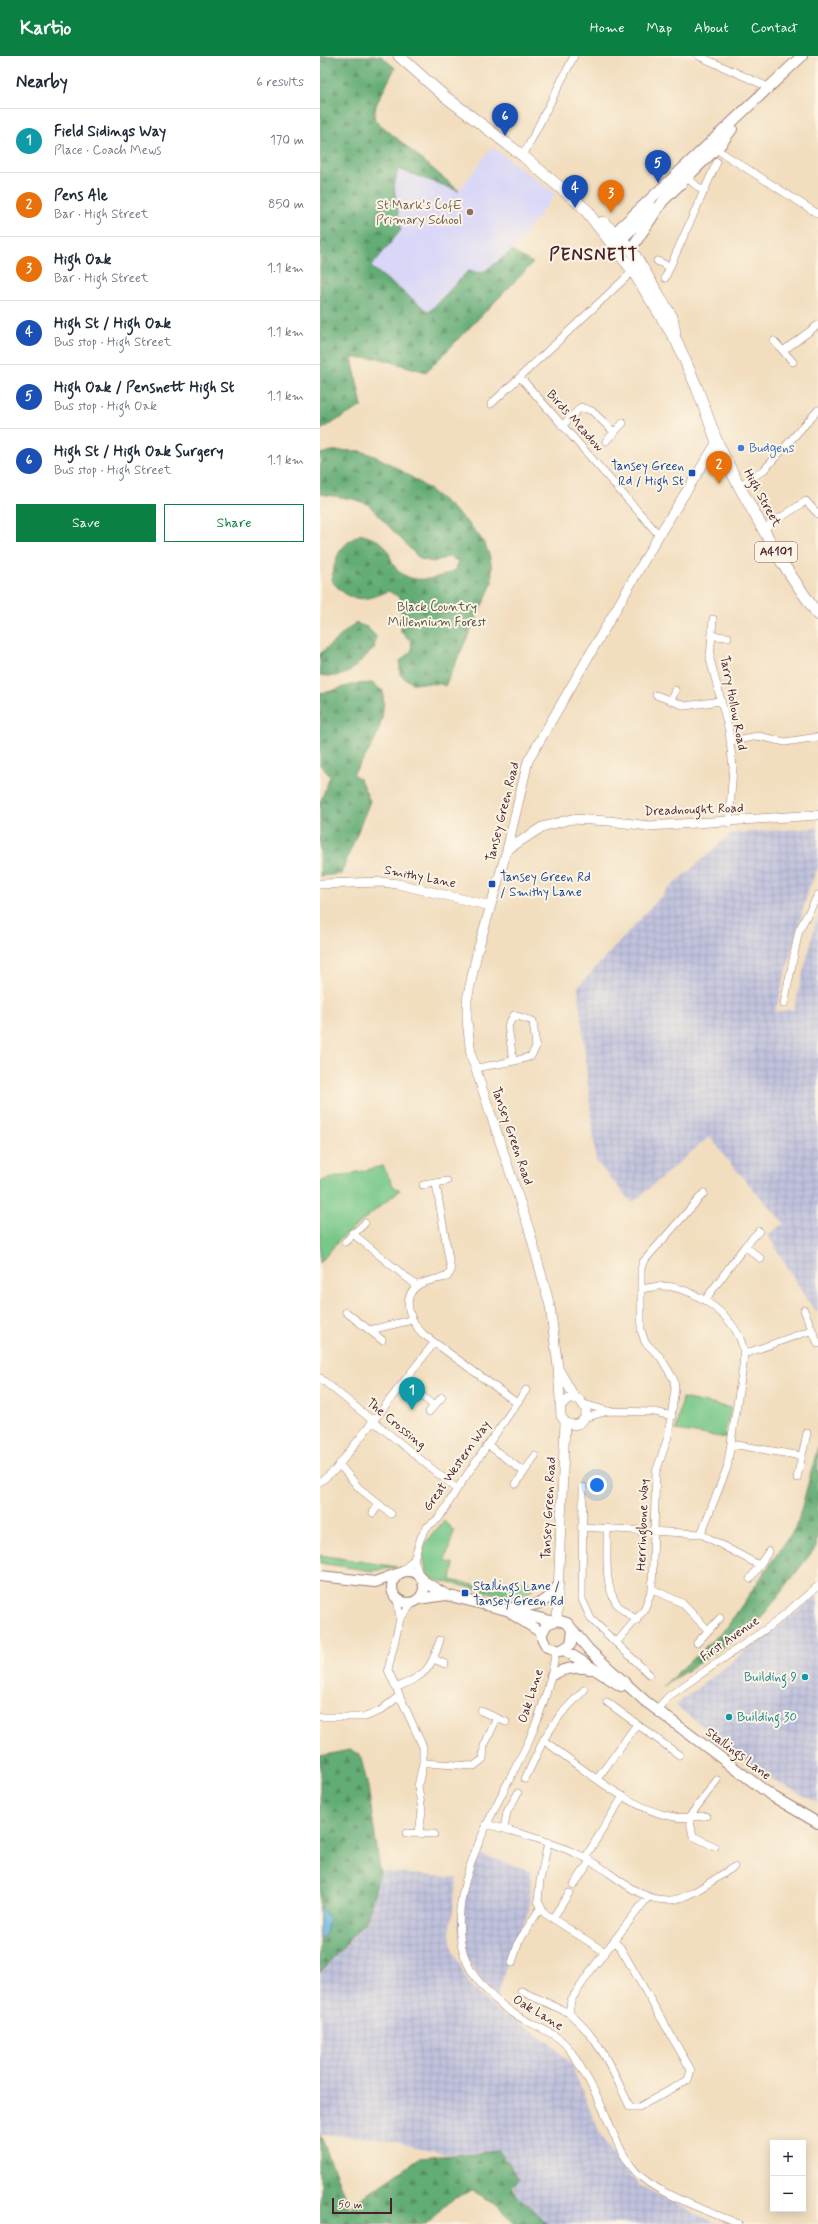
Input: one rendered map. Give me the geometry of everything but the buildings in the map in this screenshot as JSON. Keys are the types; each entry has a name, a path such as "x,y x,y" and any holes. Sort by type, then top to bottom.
{"main road":[{"name":"High Street","path":"399,56 443,95 523,156 584,208 614,238 631,249 672,318 677,342"},
{"path":"631,249 663,201 687,178 742,114 768,87 802,56"},
{"path":"614,238 678,171 713,146 718,136 742,114"},
{"path":"678,171 687,178"},
{"path":"614,238 657,204 663,201"},
{"name":"High Street","path":"614,238 677,342 697,388 717,442 739,486 781,561 818,615"},
{"path":"320,1576 375,1582 408,1570 446,1595 567,1623 588,1650 645,1701"},
{"path":"396,1597 392,1585 399,1573"},
{"path":"415,1601 424,1587 420,1578"},
{"path":"375,1582 407,1603 446,1595"},
{"path":"504,1608 529,1606 544,1602 553,1596 557,1587"},
{"path":"504,1608 542,1633"},
{"path":"554,1620 544,1628 542,1633 544,1643 547,1647 560,1651 598,1671 645,1701"},
{"path":"560,1651 571,1644 572,1631"},
{"path":"552,1675 560,1670 578,1666 598,1671"},
{"name":"Stallings Lane","path":"645,1701 772,1796 818,1823"}],"street":[{"path":"523,156 574,56"},
{"path":"699,56 768,87"},
{"path":"713,146 818,214"},
{"path":"665,278 717,162"},
{"path":"687,178 703,191"},
{"path":"657,261 670,268"},
{"path":"491,404 634,271"},
{"path":"783,351 818,325"},
{"path":"774,341 793,362"},
{"name":"Birds Meadow","path":"520,377 659,535"},
{"path":"562,426 581,407 592,411 614,432"},
{"path":"739,486 764,470 818,410"},
{"path":"812,417 818,423"},
{"path":"606,441 623,423"},
{"name":"Tansey Green Road","path":"554,1620 565,1445 565,1422 560,1412 561,1405 558,1367 550,1306 529,1229 471,1055 467,1020 467,1000 477,953 507,850 528,761 659,535 717,442"},
{"path":"763,529 806,501 818,514"},
{"name":"Tarry Hollow Road","path":"713,619 710,659 731,741 733,768 729,823"},
{"name":"Tarry Hollow Road","path":"712,636 728,637"},
{"path":"671,701 675,690"},
{"path":"656,695 686,706 720,701"},
{"path":"731,741 758,736 785,742 818,737"},
{"name":"Dreadnought Road","path":"507,850 542,826 571,819 609,821 649,826 729,823 818,815"},
{"name":"Smithy Lane","path":"320,884 392,883 491,906"},
{"path":"784,1004 799,930 818,895"},
{"path":"476,1068 514,1060 522,1060 532,1056 536,1047 533,1021 514,1015 508,1026 514,1060"},
{"path":"423,1185 447,1181"},
{"path":"436,1184 451,1271 447,1277 428,1281 417,1286 408,1300 412,1320 423,1334 434,1343 517,1403"},
{"name":"Herringbone Way","path":"616,1643 648,1604 652,1589 656,1472 668,1437 672,1416 674,1380 661,1358 646,1342 641,1330 641,1289 643,1262 704,1192"},
{"path":"345,1242 365,1223"},
{"path":"705,1300 745,1246 759,1231"},
{"path":"352,1234 417,1286"},
{"path":"745,1246 761,1259"},
{"path":"641,1289 660,1286 705,1300 720,1312 741,1340 744,1354 727,1468 701,1534"},
{"path":"804,1310 818,1344"},
{"path":"346,1312 382,1340"},
{"path":"370,1330 412,1320"},
{"path":"744,1354 812,1330"},
{"path":"320,1482 339,1464 434,1343"},
{"name":"Tansey Green Road","path":"558,1367 575,1398 584,1404"},
{"name":"The Crossing","path":"320,1378 457,1489"},
{"path":"404,1381 434,1406"},
{"name":"Great Western Way","path":"414,1559 424,1532 443,1512 457,1489 526,1390"},
{"path":"429,1412 442,1397"},
{"path":"561,1405 566,1400 575,1398"},
{"path":"608,1411 585,1418 586,1414 584,1404 608,1411 655,1412 672,1416"},
{"name":"Tansey Green Road","path":"565,1445 576,1424 585,1418"},
{"path":"565,1422 576,1424"},
{"path":"797,1478 806,1433"},
{"path":"731,1444 802,1456"},
{"path":"488,1445 524,1472"},
{"path":"516,1484 535,1456"},
{"path":"339,1464 359,1488 391,1514"},
{"path":"583,1487 581,1527 582,1599 591,1619 649,1674"},
{"path":"373,1514 379,1504"},
{"path":"581,1527 654,1530 701,1534 759,1565"},
{"path":"607,1528 609,1586 617,1604 636,1620"},
{"path":"750,1579 769,1551"},
{"path":"399,1573 414,1559 420,1578"},
{"name":"First Avenue","path":"656,1710 669,1696 773,1624 818,1586"},
{"path":"652,1589 682,1603 708,1630"},
{"path":"396,1597 400,1619 388,1670 423,1747 423,1763 418,1786 422,1811 419,1833"},
{"path":"400,1619 415,1601"},
{"path":"697,1644 720,1618"},
{"path":"396,1688 421,1676 434,1659 440,1640"},
{"name":"Oak Lane","path":"560,1651 531,1737 486,1824 463,1888 458,1921 465,1957 476,1977 492,1997 513,2014 541,2027 567,2045 586,2075 618,2145 636,2172 664,2192 739,2224"},
{"path":"434,1659 445,1664"},
{"path":"525,1779 543,1740 561,1714 584,1690"},
{"path":"320,1717 365,1718 380,1711 399,1696"},
{"path":"607,1702 679,1755"},
{"path":"481,1712 506,1722"},
{"path":"423,1763 474,1766 478,1764 483,1758 484,1746 497,1718"},
{"path":"598,1778 637,1724"},
{"path":"543,1740 623,1796 656,1814 677,1818 706,1816"},
{"path":"715,1847 693,1836 689,1817 716,1780"},
{"path":"504,1829 507,1812 518,1793"},
{"path":"574,1885 623,1796"},
{"path":"486,1824 548,1842 587,1859 648,1897 670,1900 683,1897 734,1867"},
{"path":"406,1833 434,1834"},
{"path":"548,1842 540,1881 538,1901 544,1913 605,1952"},
{"path":"553,1918 569,1893"},
{"path":"569,2013 571,2000 605,1952 648,1897"},
{"path":"512,1963 519,1941 541,1907"},
{"path":"521,1990 569,2013 582,2024 600,2045 630,2107 639,2107 688,2080 691,2070 620,1947 614,1942"}],"shaded area":[{"name":"St Mark's CofE Primary School","path":"492,147 555,194 514,249 482,273 467,271 429,312 371,266 401,230 394,187 398,169 459,191"},
{"path":"818,828 818,867 809,888 775,1012 794,1009 818,914 818,1313 807,1300 768,1235 784,1223 728,1161 710,1136 632,1203 596,1161 578,987 666,891 732,833"},
{"path":"818,1596 818,1803 766,1776 675,1705"},
{"path":"476,1853 531,1871 529,1911 512,1947 496,2000 465,1957 458,1921"},
{"path":"380,1871 457,1878 450,1934 454,1952 468,1983 494,2009 537,2034 557,2049 571,2064 599,2131 626,2173 641,2186 716,2224 547,2224 517,2194 499,2151 444,2154 383,2139 320,2134 320,1973 367,1919"}],"green space":[{"path":"320,56 381,56 395,68 376,105 374,119 459,191 398,169 394,187 401,230 371,267 429,312 468,271 482,273 512,251 533,263 426,372 378,358 352,358 362,406 320,430"},
{"name":"Black Country Millennium Forest","path":"332,451 360,451 374,456 410,476 429,489 463,518 476,532 485,545 492,569 492,584 445,686 441,684 412,683 400,675 400,661 412,650 411,641 401,632 401,598 388,591 364,599 357,598 344,593 331,580 339,552 353,538 361,534 381,542 396,568 402,574 409,577 425,579 441,576 456,570 458,561 448,557 433,562 420,559 368,504 353,499 320,494 320,454"},
{"name":"Black Country Millennium Forest","path":"355,623 367,627 376,636 374,649 351,671 345,674 339,676 320,675 320,654"},
{"path":"372,683 383,691 380,726 377,736 367,755 353,774 360,779 370,801 341,874 320,876 320,803 330,776 320,765 320,692 324,693 354,684"},
{"path":"383,1166 394,1187 400,1190 339,1240 320,1263 320,1181"},
{"path":"682,1398 731,1408 725,1433 727,1438 676,1430"},
{"path":"818,1446 818,1532 816,1547 755,1626 662,1687 727,1627 797,1525"},
{"path":"444,1521 454,1531 445,1561 454,1564 451,1580 480,1586 498,1587 517,1584 527,1579 533,1590 518,1596 494,1593 433,1579 426,1571 423,1554 426,1542"},
{"path":"320,1555 397,1567 373,1571 320,1563"},
{"path":"349,1750 360,1754 368,1787 380,1871 367,1919 320,1973 320,1756"},
{"path":"320,2134 349,2207 419,2158 499,2151 519,2179 512,2187 517,2195 547,2224 516,2224 495,2203 473,2191 455,2197 426,2224 320,2224"}],"water":[{"path":"320,1906 329,1919 326,1933 320,1940"}],"place":[{"name":"High St / High Oak Surgery","path":"505,136"},
{"name":"High Oak / Pensnett High St","path":"658,183"},
{"name":"High St / High Oak","path":"575,208"},
{"name":"St Mark's CofE Primary School","path":"470,212"},
{"name":"High Oak","path":"611,213"},
{"name":"Budgens","path":"741,448"},
{"name":"Tansey Green Rd / High St","path":"692,473"},
{"name":"Pens Ale","path":"719,484"},
{"name":"Tansey Green Rd / Smithy Lane","path":"492,884"},
{"name":"Field Sidings Way","path":"412,1410"},
{"name":"Stallings Lane / Tansey Green Rd","path":"465,1593"},
{"name":"Building 9","path":"805,1677"},
{"name":"Building 30","path":"729,1717"}],"district":[{"name":"PENSNETT","path":"594,255"}]}
